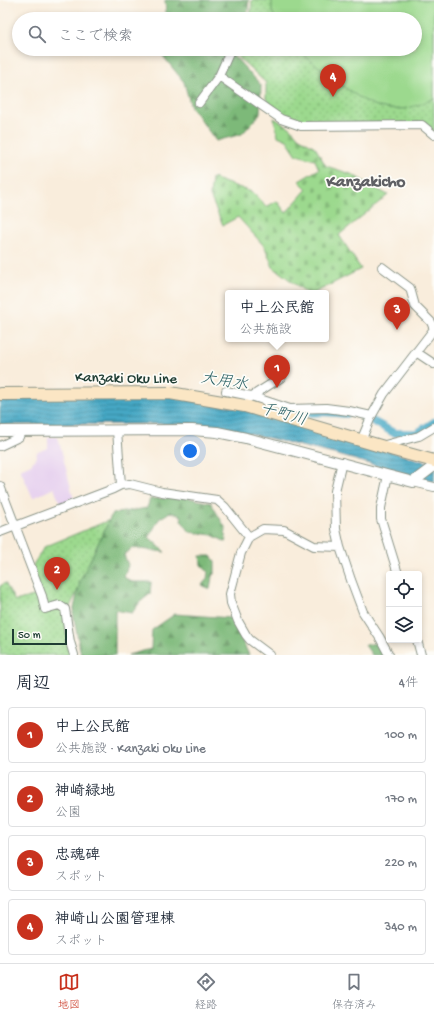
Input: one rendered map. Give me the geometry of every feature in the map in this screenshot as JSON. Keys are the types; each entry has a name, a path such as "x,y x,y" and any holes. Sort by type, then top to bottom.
{"main road":[{"name":"Kanzaki Oku Line","path":"0,394 170,393 248,401 361,441 434,461"}],"street":[{"path":"199,103 219,76 228,56"},
{"path":"219,76 281,119 301,126 422,125 434,135"},
{"path":"361,441 371,416 384,394 434,329 431,322 415,306 410,288 382,267"},
{"path":"416,352 434,364"},
{"path":"248,401 282,376"},
{"path":"226,391 248,401 290,409 326,408 371,416"},
{"path":"380,446 419,436 434,427"},
{"path":"117,430 121,485"},
{"path":"0,431 192,430 217,432 342,462 388,475 416,480 434,487"},
{"path":"0,446 19,437 21,431"},
{"path":"342,462 335,492 336,529 340,547 361,607 389,655"},
{"path":"416,480 434,466"},
{"path":"388,475 380,512 397,571"},
{"path":"0,532 121,485 130,484 162,492 217,500 225,507 249,537"},
{"path":"0,486 42,596 45,609 59,605 65,610 70,642 74,655"},
{"path":"270,655 250,640 246,635 238,621 231,603 230,594 242,553 249,537 263,529 284,530 314,546 340,547"},
{"path":"418,643 421,655"}],"shaded area":[{"path":"48,437 58,437 74,500 61,506 54,488 33,498 20,469 31,464 36,458 37,452 48,448"}],"green space":[{"path":"165,0 249,0 248,12 166,12"},
{"path":"252,0 434,0 434,132 423,123 314,124 296,122 276,112 266,99 266,83 237,56 422,56 422,12 251,12"},
{"path":"272,0 434,0 434,98 405,109 380,107 357,96 305,56 422,56 422,12 272,12"},
{"path":"163,56 234,56 261,85 260,114 242,134 216,141 191,107 184,82"},
{"path":"274,118 291,128 298,137 315,147 326,166 351,174 388,195 339,235 361,269 320,290 303,290 273,267 265,247 238,217 223,225 210,196 212,178 252,192 266,207 277,201 286,213 307,189 299,181 319,169 315,160 297,155 287,140 278,136"},
{"path":"184,497 211,503 225,527 226,542 212,535 190,532 181,520 182,516 170,512 159,519 149,537 165,552 132,548 124,555 128,565 124,577 132,582 151,582 150,594 140,602 132,613 115,610 115,655 81,655 73,613 80,581 112,514 147,508 150,499"},
{"path":"112,519 66,615 75,655 0,655 0,586 5,583 15,601 37,595 33,565 44,547"},
{"path":"200,556 211,556 215,561 215,573 212,576 210,589 202,585 207,579 208,572 201,565"},
{"path":"175,614 231,618 249,655 128,655 151,649 152,630"},
{"path":"377,643 384,655 372,655 365,645"}],"water":[{"path":"166,396 239,408 434,464 434,482 338,455 227,428 191,424 0,425 0,398"}],"waterway":[{"name":"大用水","path":"240,399 272,407 289,414 326,412 346,414"},
{"name":"大用水","path":"364,417 394,433 417,433 434,422"}],"place":[{"name":"神崎山公園管理棟","path":"333,97"},
{"name":"忠魂碑","path":"397,330"},
{"name":"中上公民館","path":"277,388"},
{"name":"神崎緑地","path":"57,590"}],"district":[{"name":"Kanzakicho","path":"366,183"}],"water label":[{"name":"千町川","path":"283,416"}]}
